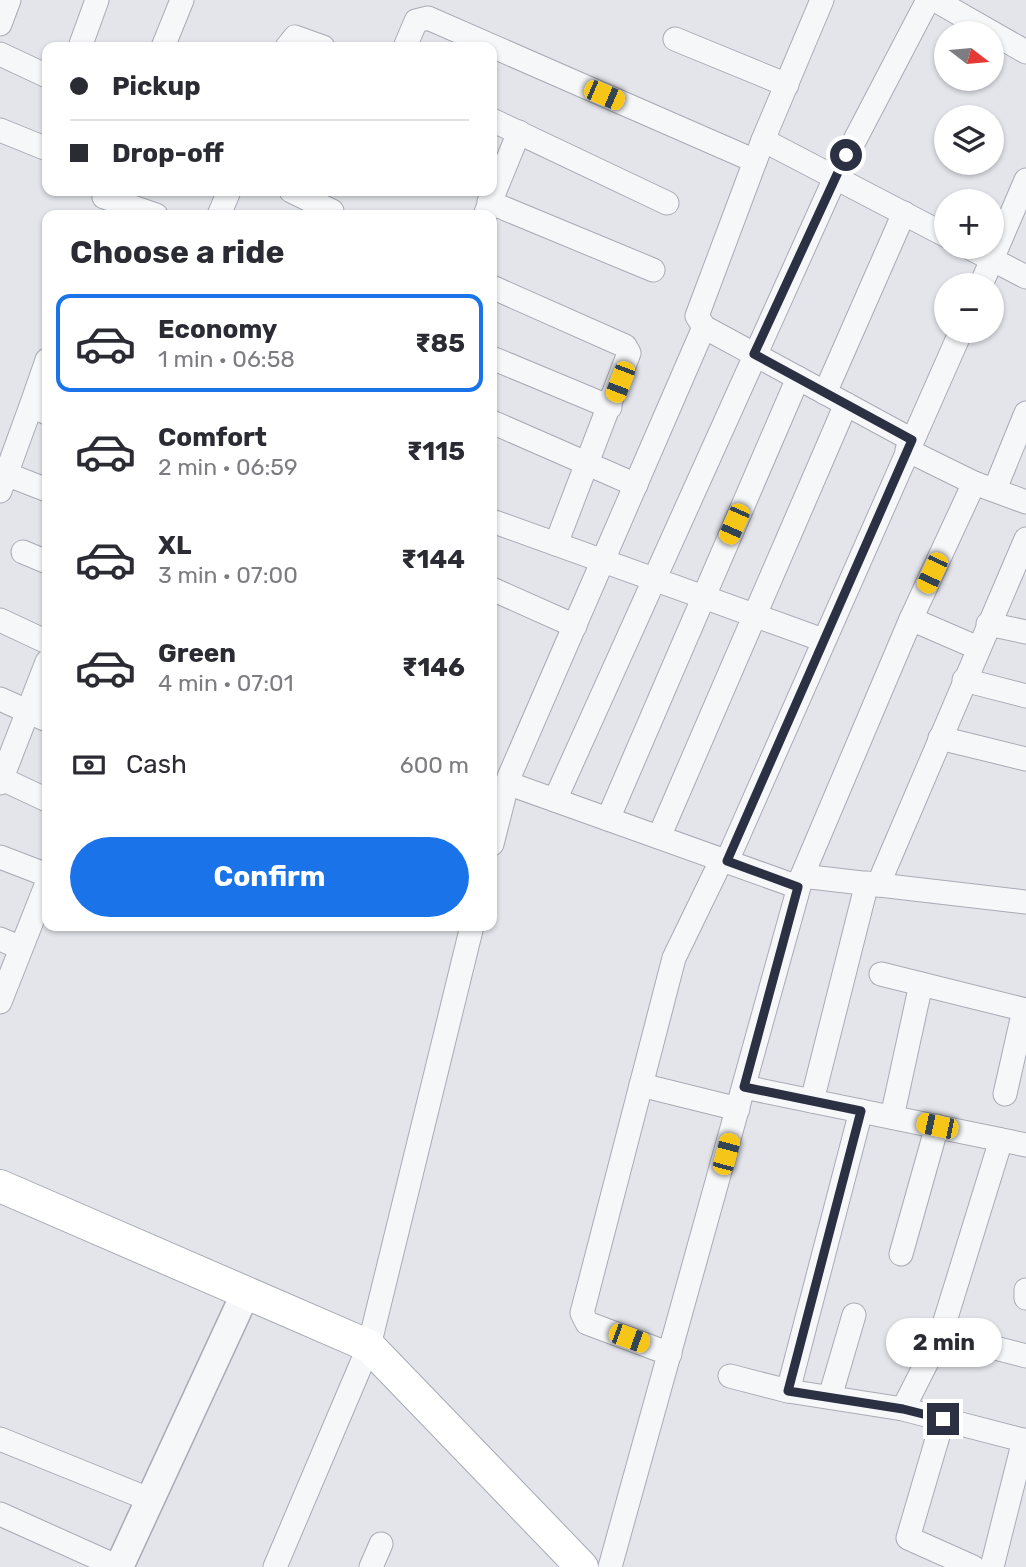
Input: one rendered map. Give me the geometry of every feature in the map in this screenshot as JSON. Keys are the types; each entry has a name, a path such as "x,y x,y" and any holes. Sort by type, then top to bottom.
{"main road":[{"path":"0,1186 369,1346 582,1567"}],"street":[{"path":"0,24 9,0"},
{"path":"82,42 97,0"},
{"path":"165,42 182,0"},
{"path":"822,0 759,150 697,309 697,316 704,327 846,404 910,445 984,486 1026,502"},
{"path":"555,800 835,177 928,0"},
{"path":"935,0 1026,52"},
{"path":"407,42 416,21 428,18 488,42"},
{"path":"291,42 295,37 309,42"},
{"path":"675,39 787,85"},
{"path":"497,46 759,150 835,177 934,229"},
{"path":"0,54 42,74"},
{"path":"497,122 667,204"},
{"path":"0,130 42,147"},
{"path":"497,182 519,132"},
{"path":"986,273 1026,180"},
{"path":"306,196 335,206"},
{"path":"489,200 653,270"},
{"path":"103,201 137,210"},
{"path":"825,393 904,213"},
{"path":"992,260 1026,277"},
{"path":"497,289 625,346 629,357 556,544"},
{"path":"497,824 507,783 704,327"},
{"path":"670,1354 587,1323 582,1317 674,958 724,860 956,343"},
{"path":"497,360 610,407"},
{"path":"608,819 798,378"},
{"path":"42,391 39,410 3,482 42,489"},
{"path":"659,837 846,404"},
{"path":"610,1567 800,881 911,619 1026,414"},
{"path":"497,424 636,485"},
{"path":"497,523 822,640"},
{"path":"812,1101 872,884 940,738 988,624 1019,568 1026,539"},
{"path":"23,552 42,560"},
{"path":"497,591 575,626"},
{"path":"911,619 978,648"},
{"path":"0,620 42,640"},
{"path":"988,624 1026,632"},
{"path":"964,680 1026,696"},
{"path":"42,692 38,716 1,780 42,798"},
{"path":"0,699 38,716"},
{"path":"940,738 1026,759"},
{"path":"507,783 724,860 800,881 872,884 1026,902"},
{"path":"0,857 42,873"},
{"path":"0,1002 42,896"},
{"path":"275,1567 369,1346 471,931"},
{"path":"0,939 22,948"},
{"path":"881,974 1025,1010 1006,1094"},
{"path":"892,1117 921,984"},
{"path":"641,1085 741,1098 812,1101 1026,1145"},
{"path":"788,1391 861,1111"},
{"path":"901,1254 937,1126"},
{"path":"903,1409 941,1334 1001,1140"},
{"path":"1026,1290 1026,1298"},
{"path":"0,1514 119,1567 246,1292"},
{"path":"830,1397 854,1314"},
{"path":"941,1334 1026,1356"},
{"path":"730,1376 788,1391 903,1409 1025,1441 992,1567"},
{"path":"943,1419 908,1538 973,1567"},
{"path":"0,1439 151,1500"},
{"path":"370,1567 381,1544"}],"route":[{"path":"846,155 754,354 912,440 727,861 798,887 744,1087 861,1111 788,1391 903,1409 943,1419"}]}
